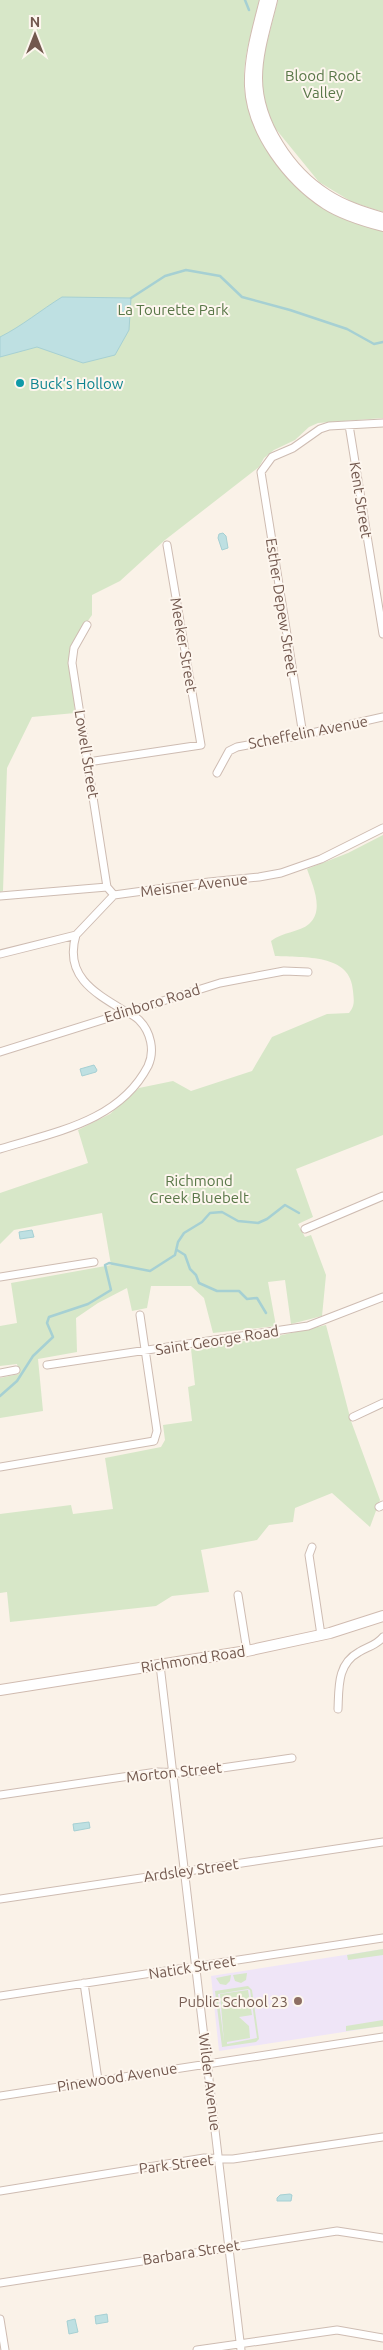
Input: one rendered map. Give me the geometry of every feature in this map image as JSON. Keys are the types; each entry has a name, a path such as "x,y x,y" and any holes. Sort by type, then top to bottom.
{"street":[{"path":"265,0 250,72 252,100 261,127 288,169 311,193 338,210 383,226"},
{"path":"272,0 258,62 257,78 258,93 268,126 285,154 318,188 344,205 383,218"},
{"path":"349,425 383,423"},
{"name":"Esther Depew Street","path":"303,735 261,478 267,462 277,454 293,448 320,429 349,425"},
{"name":"Kent Street","path":"349,425 383,634"},
{"name":"Meeker Street","path":"88,762 201,745 167,546"},
{"name":"Lowell Street","path":"87,625 74,648 72,663 107,887"},
{"name":"Scheffelin Avenue","path":"217,773 229,751 237,746 303,735 383,717"},
{"name":"Meisner Avenue","path":"114,895 281,873 321,859 383,828"},
{"path":"0,896 107,887 114,895 76,935 73,943 74,961 82,980 89,988 138,1019 152,1043 150,1061 134,1087 123,1099 99,1116 0,1149"},
{"path":"0,954 76,935"},
{"name":"Edinboro Road","path":"0,1052 125,1011 220,983 284,971 308,972"},
{"path":"304,1229 383,1196"},
{"path":"0,1277 94,1262"},
{"name":"Saint George Road","path":"46,1365 308,1326 383,1297"},
{"path":"0,1468 151,1443 156,1439 157,1432 140,1315"},
{"path":"0,1373 16,1370"},
{"path":"353,1417 383,1403"},
{"path":"312,1547 309,1554 321,1635"},
{"path":"238,1595 247,1651"},
{"name":"Richmond Road","path":"0,1690 247,1651 321,1635 383,1617"},
{"path":"338,1709 340,1677 343,1667 357,1652 383,1637"},
{"name":"Wilder Avenue","path":"160,1664 241,2347"},
{"name":"Morton Street","path":"0,1795 157,1772 187,1773 292,1758"},
{"name":"Ardsley Street","path":"0,1899 383,1842"},
{"name":"Natick Street","path":"0,1996 383,1938"},
{"path":"84,1983 98,2080"},
{"name":"Pinewood Avenue","path":"0,2096 383,2037"},
{"name":"Park Street","path":"0,2192 204,2158 234,2159 383,2136"},
{"name":"Barbara Street","path":"0,2283 229,2246 337,2231 383,2238"},
{"path":"0,2319 5,2350"},
{"path":"198,2350 241,2347 337,2330 383,2338"}],"shaded area":[{"name":"Public School 23","path":"383,1949 383,2026 219,2051 211,1976"}],"green space":[{"name":"La Tourette Park","path":"0,0 259,0 248,47 244,83 248,108 253,123 268,152 288,177 310,197 335,210 383,230 383,418 318,423 309,427 295,440 274,450 264,458 259,467 165,540 120,581 92,595 92,615 73,642 70,652 75,713 32,717 7,768 3,891 0,892"},
{"name":"Blood Root Valley","path":"278,0 383,0 383,212 352,202 319,182 275,128 263,101 261,76 265,50"},
{"name":"Richmond Creek Bluebelt","path":"383,835 383,1135 296,1169 313,1217 298,1224 305,1237 311,1235 326,1275 322,1316 291,1324 285,1280 268,1282 276,1326 213,1333 204,1298 191,1286 151,1286 147,1308 132,1311 127,1288 98,1303 76,1318 77,1352 38,1359 43,1411 0,1418 0,1378 19,1374 17,1364 0,1366 0,1326 17,1323 11,1283 111,1265 102,1213 14,1230 0,1244 0,1193 88,1163 78,1130 110,1114 139,1088 173,1081 191,1091 252,1071 272,1037 327,1014 349,1013 354,1003 353,991 350,979 344,970 324,960 275,956 271,941 305,927 314,918 317,904 316,897 307,869 348,853"},
{"path":"326,1325 351,1421 380,1500 370,1527 332,1493 295,1508 293,1522 269,1525 257,1540 201,1550 209,1592 172,1596 156,1606 10,1622 7,1592 0,1593 0,1514 71,1505 73,1514 113,1509 105,1458 161,1447 165,1440 163,1425 192,1421 188,1387 195,1385 191,1349 278,1336"},
{"path":"383,1949 383,1955 348,1960 347,1955"},
{"path":"247,1973 246,1980 241,1983 235,1981 233,1975"},
{"path":"231,1975 230,1981 226,1985 220,1984 216,1978"},
{"path":"248,1986 252,1990 259,2039 256,2042 222,2047 215,1991","holes":["248,1989 250,1990 257,2038 227,2044 227,2042 250,2038 249,2026 239,2017 252,2015 248,1990 220,1994 224,2042 218,1994"]},
{"path":"383,2020 383,2026 346,2031 346,2026"}],"water":[{"path":"62,297 131,298 129,330 115,355 83,363 37,347 0,357 0,337"},
{"path":"223,533 226,536 228,548 222,550 218,538 219,534"},
{"path":"94,1065 97,1070 96,1072 82,1076 80,1069"},
{"path":"32,1230 34,1237 20,1239 19,1232"},
{"path":"89,1822 90,1828 74,1831 73,1824"},
{"path":"280,2195 292,2195 291,2201 277,2201"},
{"path":"107,2314 108,2322 96,2324 95,2316"},
{"path":"75,2319 78,2332 69,2334 67,2321"}],"waterway":[{"path":"245,0 249,10"},
{"path":"131,298 165,276 186,270 220,276 242,297 290,310 347,329 374,344 383,342"},
{"path":"0,1396 17,1381 33,1356 53,1337 47,1323 49,1317 88,1304 111,1290 105,1265 109,1263 150,1271 175,1255 178,1242 184,1233 202,1222 210,1213 222,1212 238,1221 258,1223 267,1219 285,1205 299,1213"},
{"path":"177,1250 185,1255 190,1269 196,1275 199,1283 217,1291 239,1291 247,1299 257,1298 266,1313"}],"place":[{"name":"Buck’s Hollow","path":"20,383"},
{"name":"Public School 23","path":"298,2001"}]}
